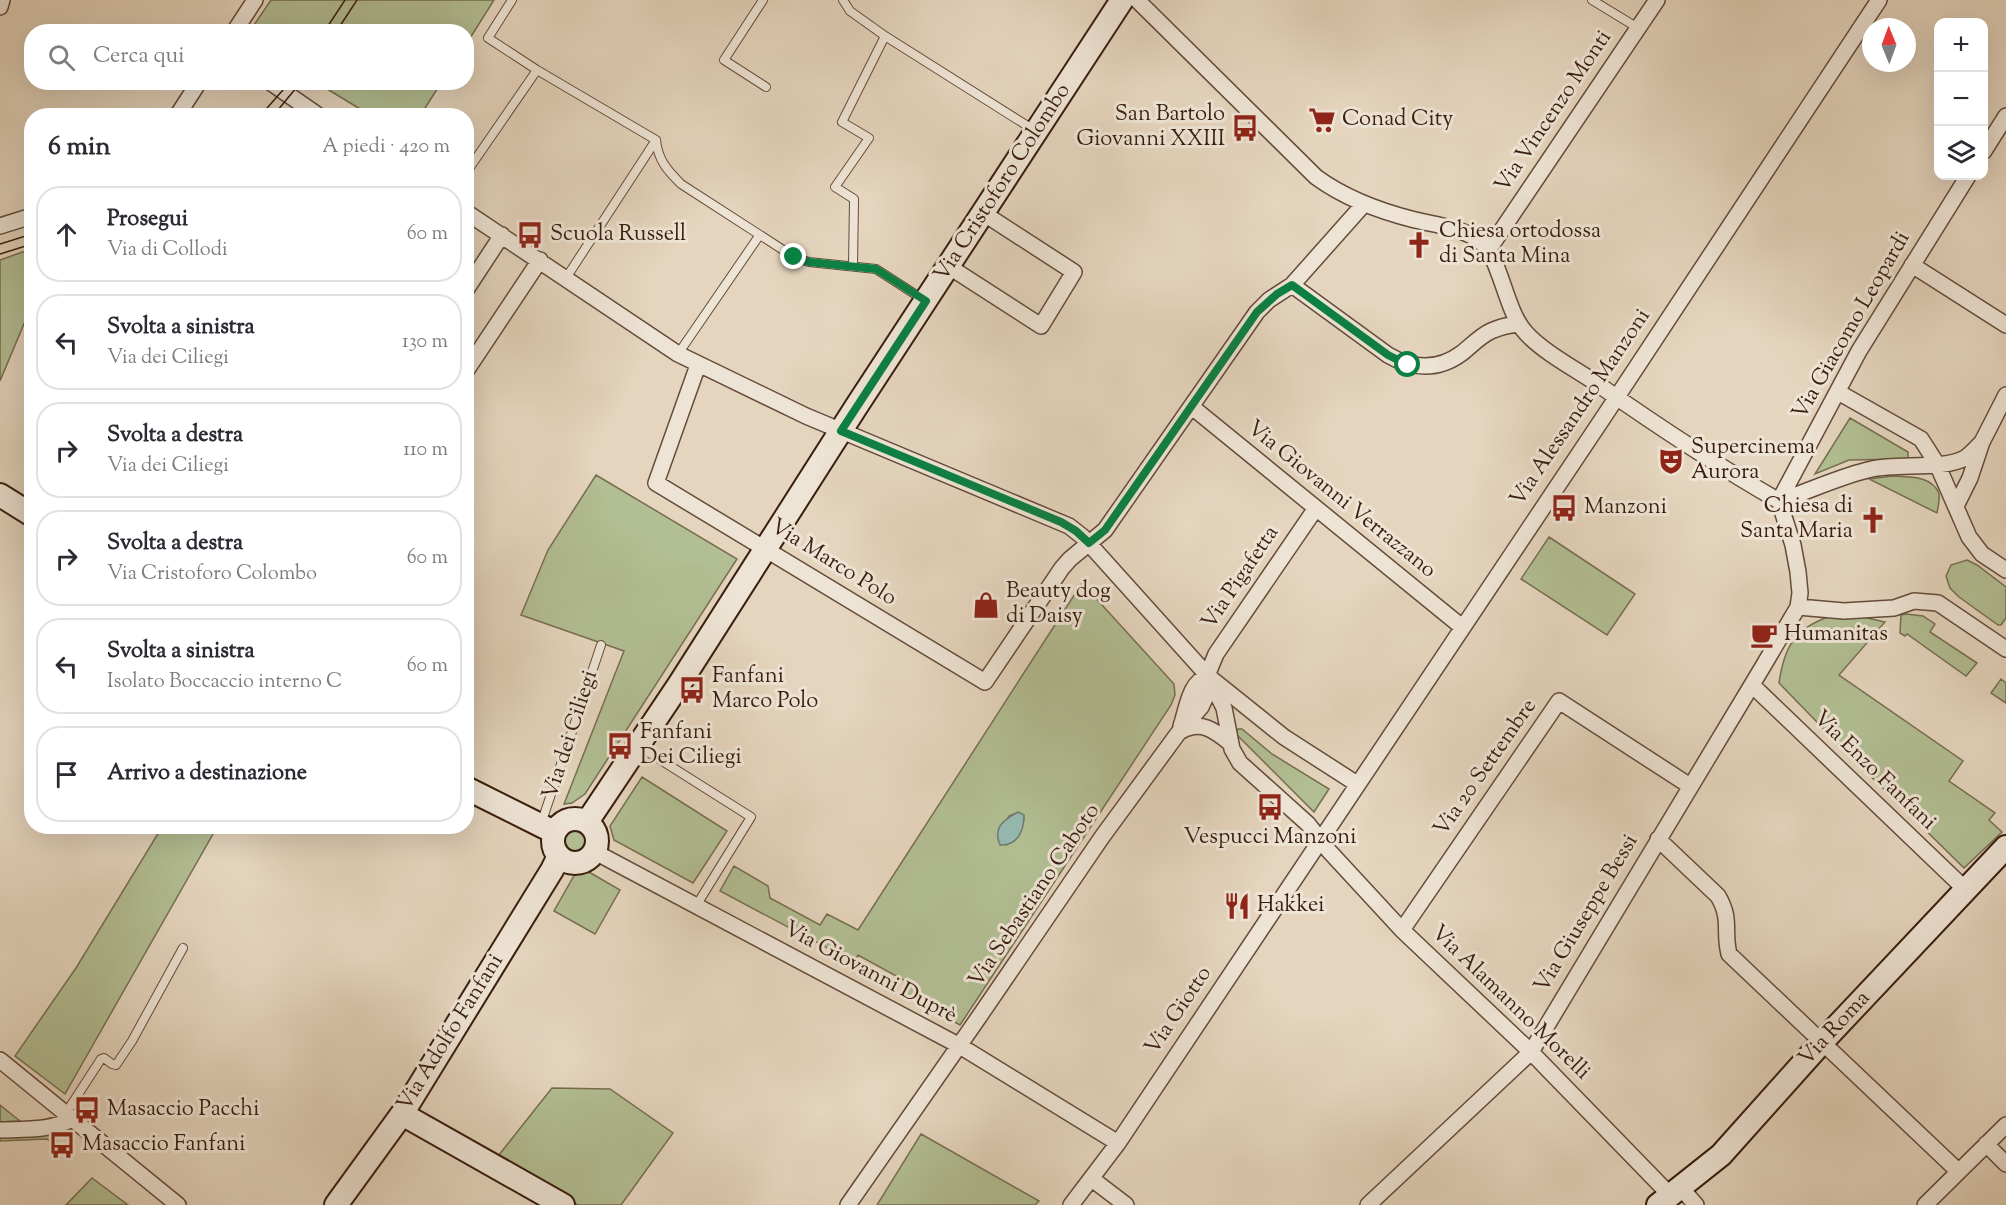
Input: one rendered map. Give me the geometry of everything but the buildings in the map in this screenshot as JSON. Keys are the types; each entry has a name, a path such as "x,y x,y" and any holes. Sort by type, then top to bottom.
{"street":[{"path":"0,6 2,0"},
{"path":"239,24 255,0"},
{"name":"Via Cristoforo Colombo","path":"767,549 841,431 1122,0"},
{"path":"1137,0 1316,177 1333,189 1364,204 1398,216 1453,229 1479,240 1489,249 1518,324 1535,341 1710,460 1779,501 1793,545 1798,572 1800,593 1798,607 1844,611 1894,608 1914,602 1938,603 2006,648"},
{"name":"Via Vincenzo Monti","path":"1489,249 1657,0"},
{"name":"Via Alessandro Manzoni","path":"1321,840 1879,0"},
{"path":"182,108 194,90"},
{"path":"282,90 307,108"},
{"path":"1988,143 2006,116"},
{"name":"Via Giacomo Leopardi","path":"1779,501 1859,351 1965,180"},
{"path":"1089,543 1105,530 1257,312 1277,294 1292,285 1364,204"},
{"path":"948,266 1041,326 1074,272 983,213"},
{"path":"474,217 678,354 698,365 841,431 1061,522 1076,531 1208,676 1284,737 1357,784"},
{"path":"0,226 24,218"},
{"path":"474,278 502,235"},
{"path":"474,359 540,260"},
{"path":"1912,265 2006,325"},
{"path":"1292,285 1388,355 1416,366 1434,366 1449,361 1487,333 1518,324"},
{"name":"Via Marco Polo","path":"698,365 656,483 985,682 1062,568 1089,543"},
{"path":"1838,392 1921,439 1937,464 1964,529 1982,554 2006,570"},
{"path":"1779,501 1852,474 1873,469 1899,465 1950,463 1965,457 1982,442 2001,416 2006,395"},
{"name":"Via Giovanni Verrazzano","path":"1192,407 1462,627"},
{"path":"1956,506 1970,478 1982,442"},
{"path":"0,495 24,510"},
{"name":"Via Pigafetta","path":"1208,676 1216,654 1316,508"},
{"path":"587,822 767,549"},
{"name":"Via Giuseppe Bessi","path":"1368,1205 1531,1052 1798,607"},
{"path":"1208,676 1221,699 1229,735"},
{"name":"Via Sebastiano Caboto","path":"848,1205 960,1046 1102,837 1197,711 1209,689 1208,676"},
{"name":"Via Enzo Fanfani","path":"1752,685 1965,889"},
{"name":"Via 20 Settembre","path":"1402,930 1559,701 1690,786"},
{"path":"1229,735 1242,720 1259,718"},
{"path":"1179,732 1189,726 1198,725 1229,735"},
{"name":"Via Alamanno Morelli","path":"1229,735 1240,763 1308,824 1402,930 1531,1052 1670,1196 1696,1205"},
{"name":"Via dei Ciliegi","path":"474,792 547,829"},
{"path":"566,820 587,822 592,826 597,839 595,852 590,858 578,863 564,861 559,856 547,829 566,820"},
{"path":"1658,839 1718,896 1726,912 1726,943 1729,954 1958,1171"},
{"name":"Via Giotto","path":"1071,1205 1118,1143 1321,840"},
{"name":"Via Roma","path":"1670,1196 1721,1155 1823,1041 2006,847"},
{"name":"Via Giovanni Duprè","path":"595,852 960,1046 1118,1143"},
{"name":"Via Adolfo Fanfani","path":"336,1205 402,1114 559,856"},
{"path":"0,1060 178,1205"},
{"path":"402,1114 563,1205"},
{"path":"0,1130 57,1126 69,1116"},
{"path":"1925,1205 2006,1125"},
{"path":"1986,1144 2006,1164"},
{"path":"1092,1179 1126,1205"}],"lane":[{"path":"512,0 488,38 537,70 656,140 660,159 681,184 799,260 876,269 926,301"},
{"path":"763,0 724,60 766,87"},
{"path":"843,0 850,11 885,36 1036,131"},
{"path":"1592,0 1638,28"},
{"path":"853,266 854,200 835,186 869,138 842,122 885,36"},
{"path":"474,161 537,70"},
{"path":"567,279 656,140"},
{"path":"678,354 759,236"},
{"name":"Via dei Ciliegi","path":"547,829 601,645"},
{"path":"638,746 751,817 696,906"},
{"path":"69,1116 101,1059 104,1058 116,1065 132,1041 183,948"}],"green space":[{"path":"271,0 494,0 474,32 474,24 255,24"},
{"path":"329,90 437,90 425,108 358,108"},
{"path":"24,251 24,324 0,381 0,260"},
{"path":"1850,418 1908,452 1908,459 1849,460 1815,474"},
{"path":"596,475 737,559 585,794 572,803 564,804 624,651 521,615 548,550"},
{"path":"1892,476 1919,478 1931,483 1939,494 1937,513 1869,479"},
{"path":"1549,537 1635,594 1607,635 1521,579"},
{"path":"1967,560 2006,587 2006,618 2001,625 1959,597 1950,588 1946,576 1951,565"},
{"path":"1082,583 1174,684 1175,695 1171,705 960,1025 906,995 911,984 858,955 854,962 720,891 734,866 768,886 770,898 820,925 827,914 858,930","holes":["1016,813 1024,818 1019,834 1006,845 998,837 1009,816"]},
{"path":"1901,615 1923,616 1935,624 1930,632 1977,663 1966,676 1907,634 1905,636 1900,633"},
{"path":"1828,617 1863,617 1885,622 1839,675 1963,761 1949,781 1995,813 1989,820 2002,832 1964,868 1779,683 1784,660 1793,641 1807,627"},
{"path":"2001,679 2006,683 2006,703 1991,693"},
{"path":"1238,729 1242,729 1272,754 1329,789 1314,812 1235,733"},
{"path":"642,777 727,831 693,883 614,840 610,826"},
{"path":"574,829 583,832 586,841 583,850 574,853 565,850 562,841 565,832"},
{"path":"158,834 213,834 65,1094 15,1056 76,968"},
{"path":"589,872 620,890 595,934 554,911 575,874"},
{"path":"552,1088 610,1089 673,1133 621,1205 578,1205 495,1160"},
{"path":"0,1105 20,1121 0,1122"},
{"path":"921,1134 1039,1201 1035,1205 877,1205"},
{"path":"49,1135 57,1141 55,1145 47,1139 0,1141 0,1136"},
{"path":"92,1178 128,1205 66,1205"}],"water":[{"path":"1018,812 1024,815 1019,836 1011,843 1000,845 998,833 1001,824"}],"tram line":[{"path":"329,24 345,0"},
{"path":"341,24 357,0"},
{"path":"267,108 283,90"},
{"path":"280,108 294,90"},
{"path":"0,244 24,236"},
{"path":"0,254 24,246"}],"place":[{"name":"Conad City","path":"1322,120"},
{"name":"San Bartolo Giovanni XXIII","path":"1245,128"},
{"name":"Scuola Russell","path":"530,235"},
{"name":"Chiesa ortodossa di Santa Mina","path":"1419,245"},
{"name":"Supercinema Aurora","path":"1671,461"},
{"name":"Manzoni","path":"1564,508"},
{"name":"Chiesa di Santa Maria","path":"1873,520"},
{"name":"Beauty dog di Daisy","path":"986,605"},
{"name":"Humanitas","path":"1764,635"},
{"name":"Fanfani Marco Polo","path":"692,690"},
{"name":"Fanfani Dei Ciliegi","path":"620,746"},
{"name":"Vespucci Manzoni","path":"1270,807"},
{"name":"Hakkei","path":"1237,906"},
{"name":"Masaccio Pacchi","path":"87,1110"},
{"name":"Masaccio Fanfani","path":"62,1145"}],"route":[{"path":"794,257 809,262 876,269 926,301 841,431 1061,522 1076,531 1089,543 1105,530 1257,312 1277,294 1292,285 1388,355 1408,365"}]}
